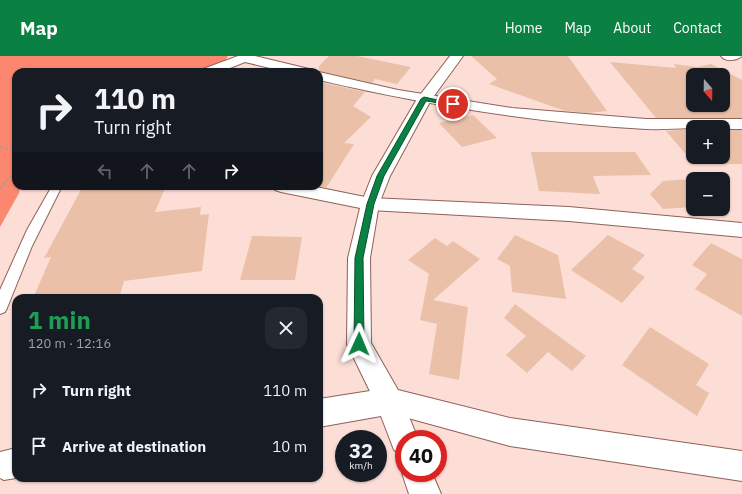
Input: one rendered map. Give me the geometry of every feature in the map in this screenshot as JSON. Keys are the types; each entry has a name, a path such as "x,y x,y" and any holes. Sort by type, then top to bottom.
{"street":[{"path":"400,430 389,401 359,344 359,258 370,204 381,176 424,99 457,56"},
{"path":"727,56 736,56"},
{"path":"218,68 247,57 289,68"},
{"path":"323,77 424,99 512,112 646,124 742,124"},
{"path":"301,190 370,204 569,214 742,230"},
{"path":"323,412 389,401 510,432 742,466"},
{"path":"420,482 425,494"}],"lane":[{"path":"0,308 19,256 39,214 54,190"}],"path":[{"path":"0,147 12,149"},
{"path":"0,188 12,174"}],"shaded area":[{"path":"0,56 228,56 221,68 12,68 12,190 19,190 0,227"}],"building":[{"path":"329,56 357,56 411,67 397,84 375,79 372,83 323,72 323,68 319,68 319,66"},
{"path":"471,56 568,56 607,111 588,113 565,111 489,84 497,79"},
{"path":"610,62 676,68 674,64 697,67 711,64 719,68 686,68 686,112 730,112 730,74 742,80 742,118 656,118"},
{"path":"323,83 365,92 353,106 371,117 344,143 354,144 326,188 323,187"},
{"path":"473,115 497,138 462,147 439,123"},
{"path":"686,130 686,155 666,131"},
{"path":"730,130 742,130 742,164 730,164"},
{"path":"531,152 635,152 651,175 593,176 600,194 539,191"},
{"path":"686,179 686,207 663,209 650,194 663,181"},
{"path":"81,190 164,190 155,212 201,207 200,215 209,214 202,271 124,281 120,294 35,294 51,257 44,258"},
{"path":"515,235 558,255 566,299 512,292 510,266 497,259"},
{"path":"608,235 645,255 632,269 645,277 622,303 571,270"},
{"path":"252,236 302,237 295,280 240,280"},
{"path":"435,238 447,246 453,241 480,259 433,300 468,307 459,380 429,374 437,324 420,320 429,274 408,260"},
{"path":"711,243 742,259 742,316 695,289 707,274 692,265"},
{"path":"515,304 586,356 572,371 548,352 527,373 506,355 526,336 504,318"},
{"path":"650,327 709,364 696,385 709,393 697,416 622,365"}],"route":[{"path":"359,344 359,258 370,204 381,176 424,99 453,104"}]}
